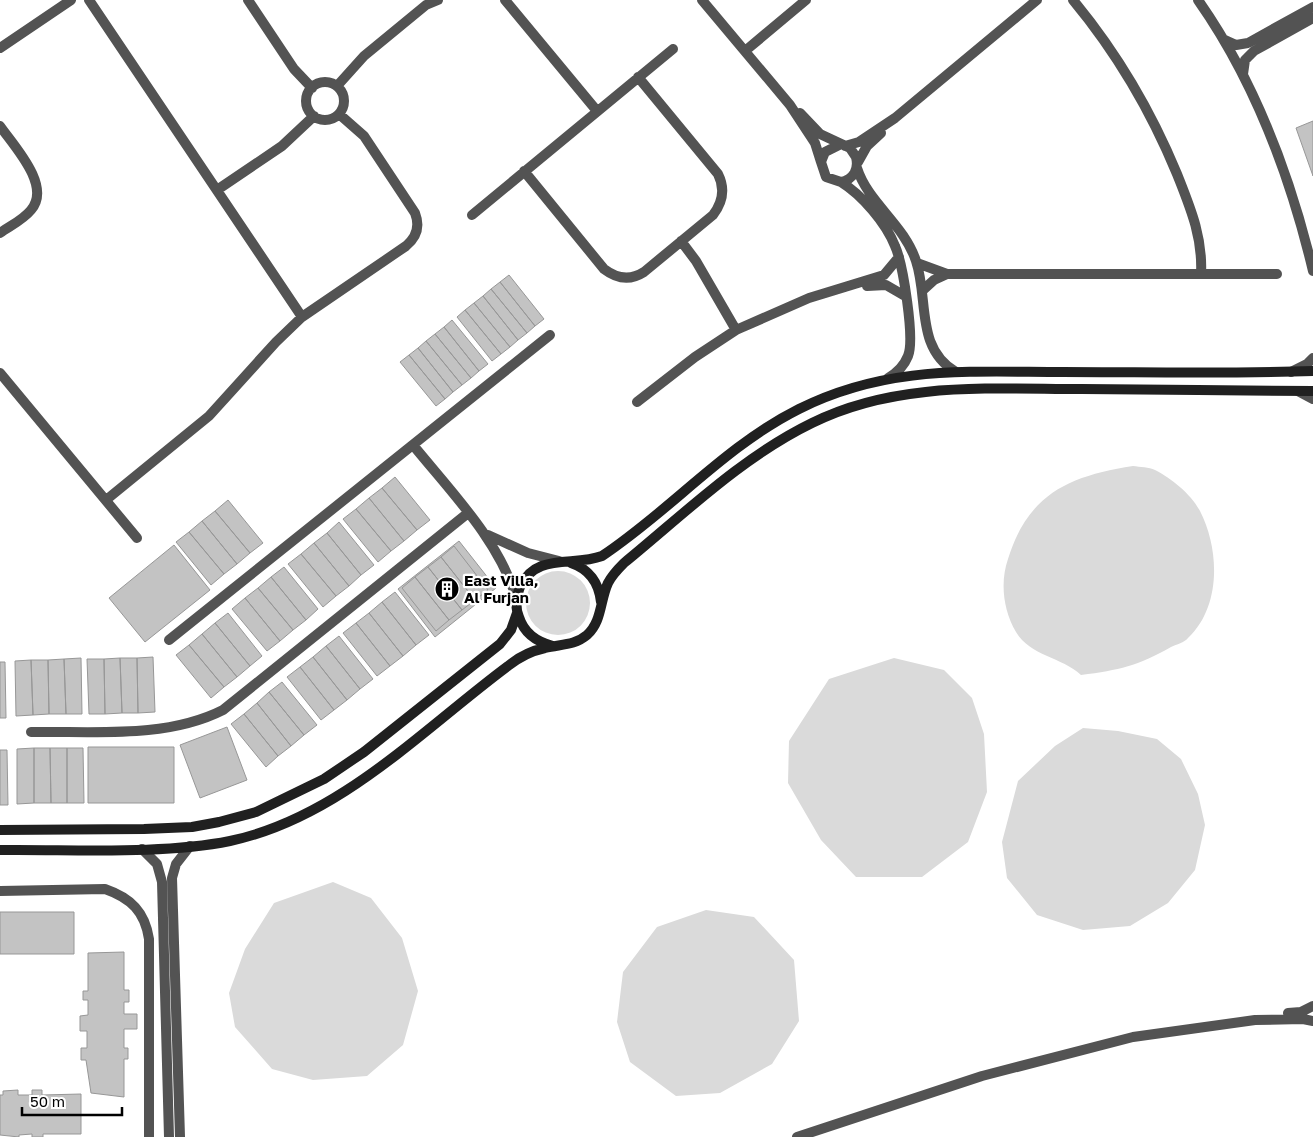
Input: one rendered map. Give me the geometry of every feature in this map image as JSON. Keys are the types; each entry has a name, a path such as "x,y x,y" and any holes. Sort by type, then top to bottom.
{"street":[{"path":"0,48 71,0"},
{"path":"89,0 302,317"},
{"path":"248,0 294,69 312,88"},
{"path":"337,86 364,56 427,2 438,0"},
{"path":"505,0 597,111"},
{"path":"702,0 790,105 820,134 854,152 857,165 867,188 905,236 917,263 932,348 942,362 956,372"},
{"path":"745,51 806,0"},
{"path":"841,182 853,176 867,146 895,118 1037,0"},
{"path":"1073,0 1111,50 1148,110 1164,142 1196,224 1200,240 1201,274"},
{"path":"1198,0 1225,40 1243,74 1276,149 1294,199 1313,271"},
{"path":"1225,40 1236,45 1248,43 1313,8"},
{"path":"1243,74 1245,60 1254,51 1313,18"},
{"path":"472,215 673,49"},
{"path":"524,171 604,269 616,277 631,278 638,276 682,241 717,210 723,192 720,180 638,77"},
{"path":"327,82 337,86 344,100 339,114 324,120 314,116 307,106 306,99 312,88 327,82"},
{"path":"790,105 815,143 826,177 830,180 841,182 854,192 883,226 899,257 910,333 909,355 901,369 888,378"},
{"path":"106,500 209,416 276,342 302,317 411,242 418,225 414,213 356,127 339,114"},
{"path":"217,190 282,146 314,116"},
{"path":"820,162 825,152 859,142 895,118"},
{"path":"0,126 34,175 38,194 30,212 0,233"},
{"path":"682,241 696,261 736,330"},
{"path":"637,402 695,357 736,330 785,307 884,275 899,257"},
{"path":"917,263 947,274 1277,274"},
{"path":"923,290 934,280 947,274"},
{"path":"844,288 886,285 905,296"},
{"path":"907,309 924,306"},
{"path":"169,640 550,335"},
{"path":"1290,372 1307,364 1313,358"},
{"path":"516,599 522,582 534,569 542,565 592,560 614,548 745,442 771,424 828,396 888,378 956,372 1313,371"},
{"path":"0,373 137,538"},
{"path":"0,850 142,849 190,846 230,841 302,816 335,798 372,772 515,661 534,651 578,641 588,634 596,624 608,584 614,573 631,557 754,457 813,422 845,409 887,398 946,389 1313,390"},
{"path":"1297,390 1313,399"},
{"path":"0,830 144,830 192,827 256,812 324,778 364,752 500,644 511,630 517,613 516,599 504,565 485,533 413,445"},
{"path":"31,732 169,729 205,719 238,699 468,513"},
{"path":"485,533 528,553 585,570 592,576 600,593 600,613"},
{"path":"517,613 530,635 538,641 554,646"},
{"path":"180,1137 172,878 176,864 190,846"},
{"path":"142,849 157,864 162,882 169,1137"},
{"path":"0,891 105,889 121,894 134,904 142,914 149,940 149,1137"},
{"path":"1271,1019 1277,1015 1301,1012 1313,1006"},
{"path":"797,1137 972,1079 1094,1046 1176,1030 1271,1019 1313,1021"}],"shaded area":[{"path":"1133,466 1150,468 1161,473 1180,487 1200,511 1207,526 1214,560 1212,594 1207,611 1199,625 1184,641 1148,659 1128,666 1081,675 1065,664 1029,646 1016,632 1008,615 1004,596 1004,577 1008,559 1016,537 1027,518 1039,504 1054,492 1089,476"},
{"path":"552,571 564,571 581,580 588,591 590,603 588,615 581,626 564,635 552,635 540,630 531,621 526,609 526,597 531,585 540,576"},
{"path":"894,658 944,670 972,698 984,734 987,792 968,842 922,877 856,877 821,840 788,783 789,741 829,679"},
{"path":"1083,728 1118,731 1157,739 1181,759 1198,794 1205,825 1195,870 1168,903 1130,926 1083,930 1037,915 1007,878 1002,842 1018,781 1055,746"},
{"path":"333,882 371,898 402,938 418,991 403,1045 367,1076 313,1080 272,1069 235,1027 229,993 245,949 274,903"},
{"path":"706,910 754,917 794,960 799,1021 772,1064 720,1093 676,1096 630,1062 617,1022 623,972 657,927"}],"building":[{"path":"1313,121 1313,176 1296,128"},
{"path":"509,275 544,319 535,326 500,282"},
{"path":"500,282 535,326 527,333 491,289"},
{"path":"491,289 527,333 518,340 483,296"},
{"path":"483,296 518,340 510,347 474,303"},
{"path":"474,303 510,347 501,354 465,310"},
{"path":"465,310 501,354 492,361 457,317"},
{"path":"452,320 488,364 479,371 444,327"},
{"path":"444,327 479,371 471,378 435,334"},
{"path":"435,334 471,378 462,385 426,341"},
{"path":"426,341 462,385 453,392 418,348"},
{"path":"418,348 453,392 445,399 409,355"},
{"path":"409,355 445,399 436,406 400,362"},
{"path":"395,477 430,520 417,530 382,488"},
{"path":"382,488 417,530 404,541 369,498"},
{"path":"369,498 404,541 391,551 356,509"},
{"path":"228,500 263,543 250,553 215,511"},
{"path":"356,509 391,551 378,562 343,519"},
{"path":"215,511 250,553 237,564 202,521"},
{"path":"202,521 237,564 224,574 189,532"},
{"path":"339,522 374,565 361,575 327,533"},
{"path":"189,532 224,574 211,585 176,542"},
{"path":"327,533 361,575 349,586 314,543"},
{"name":"East Villa, Al Furjan","path":"459,541 496,588 435,637 398,589"},
{"path":"314,543 349,586 336,596 301,554"},
{"path":"174,545 210,590 145,642 109,598"},
{"path":"454,546 488,590 475,600 441,557"},
{"path":"301,554 336,596 323,607 288,564"},
{"path":"441,557 475,600 462,610 428,567"},
{"path":"284,567 318,609 306,620 271,577"},
{"path":"428,567 462,610 449,620 415,577"},
{"path":"271,577 306,620 293,630 258,588"},
{"path":"415,577 449,620 436,631 402,588"},
{"path":"258,588 293,630 280,641 245,598"},
{"path":"395,592 429,635 416,645 382,602"},
{"path":"245,598 280,641 267,651 232,609"},
{"path":"382,602 416,645 403,656 369,613"},
{"path":"228,613 262,656 250,666 215,623"},
{"path":"369,613 403,656 390,666 356,623"},
{"path":"215,623 250,666 237,677 202,634"},
{"path":"356,623 390,666 377,676 343,633"},
{"path":"202,634 237,677 224,687 189,645"},
{"path":"339,636 373,679 360,689 326,646"},
{"path":"189,645 224,687 211,698 176,655"},
{"path":"326,646 360,689 347,700 313,657"},
{"path":"153,657 155,712 138,713 137,658"},
{"path":"313,657 347,700 334,710 300,667"},
{"path":"81,658 82,714 66,714 64,659"},
{"path":"120,658 137,658 138,713 122,713"},
{"path":"120,658 122,713 105,714 104,659"},
{"path":"64,659 66,714 49,714 48,660"},
{"path":"87,659 104,659 105,714 89,714"},
{"path":"31,660 48,660 49,714 33,715"},
{"path":"31,660 33,715 16,716 15,661"},
{"path":"0,662 5,662 6,718 0,718"},
{"path":"300,667 334,710 321,720 287,677"},
{"path":"282,682 317,725 304,735 269,692"},
{"path":"269,692 304,735 291,746 257,703"},
{"path":"257,703 291,746 278,756 244,714"},
{"path":"244,714 278,756 266,767 231,724"},
{"path":"227,727 247,780 200,798 180,745"},
{"path":"88,747 174,747 174,803 88,803"},
{"path":"34,748 50,748 51,803 34,803"},
{"path":"34,748 34,803 17,804 17,749"},
{"path":"50,748 67,748 67,803 51,803"},
{"path":"67,748 83,748 84,803 67,803"},
{"path":"0,750 7,750 8,805 0,805"},
{"path":"0,912 74,912 74,954 0,954"},
{"path":"124,952 124,990 129,990 129,1002 124,1002 124,1014 137,1014 137,1029 124,1029 124,1048 128,1048 128,1059 124,1059 124,1097 91,1093 86,1060 81,1060 81,1048 87,1048 87,1031 80,1031 80,1016 88,1015 88,1000 83,1000 83,991 88,991 88,953"},
{"path":"18,1090 18,1095 32,1095 32,1090 42,1090 42,1095 81,1094 81,1134 43,1134 43,1137 32,1137 32,1134 19,1135 19,1137 0,1135 0,1095 3,1095 3,1091"}],"place":[{"name":"East Villa, Al Furjan","path":"447,589"}]}
